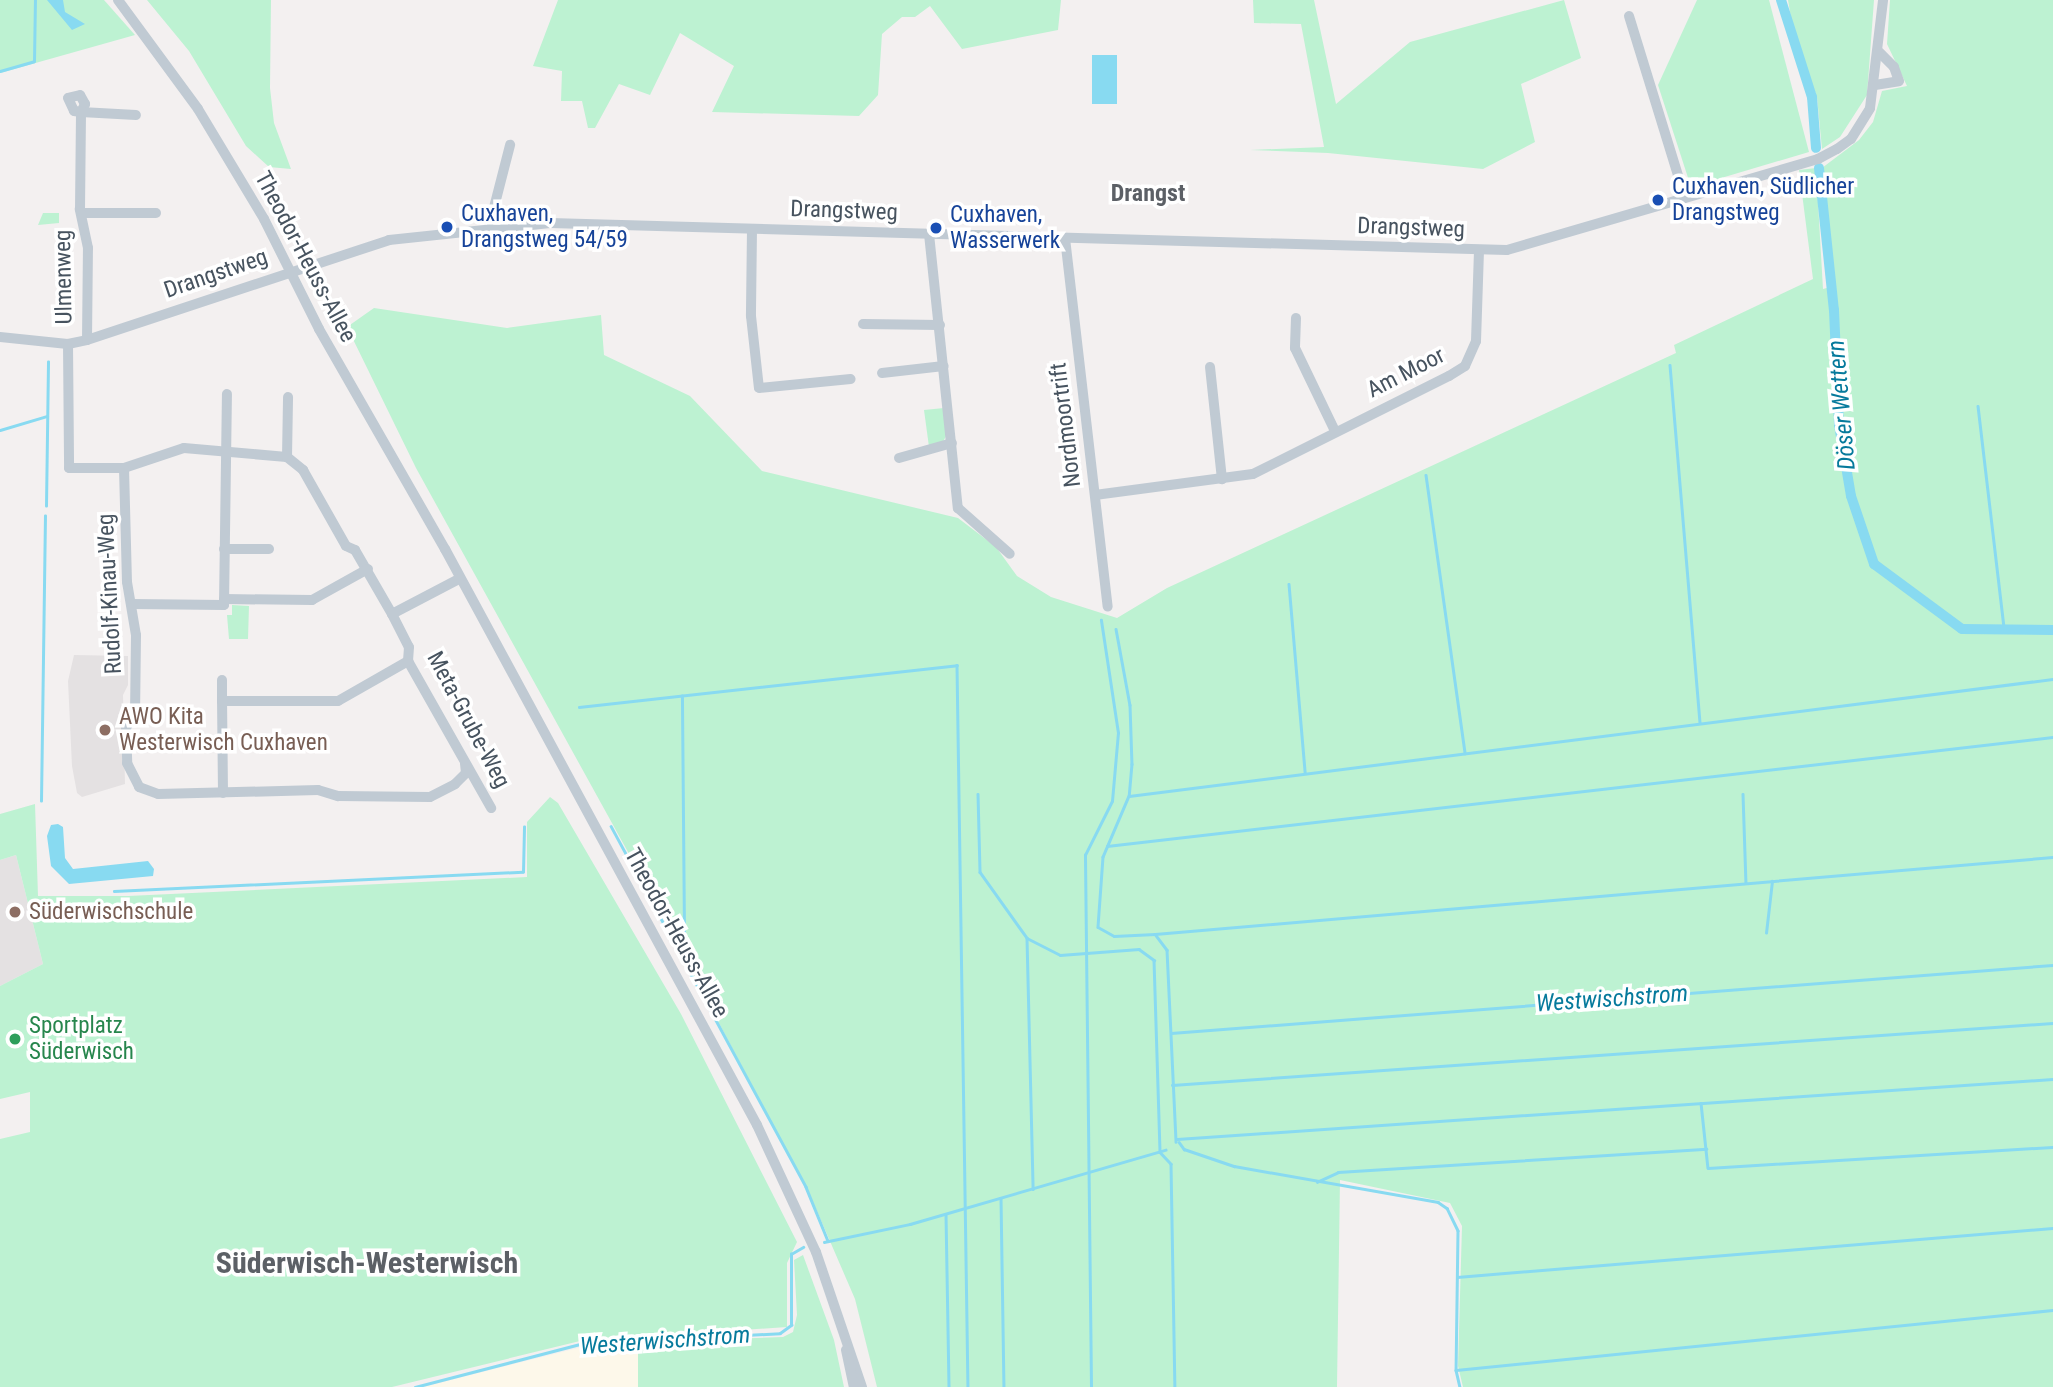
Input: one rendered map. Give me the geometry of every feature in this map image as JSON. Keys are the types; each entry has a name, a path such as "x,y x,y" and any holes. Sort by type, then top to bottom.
{"street":[{"name":"Theodor-Heuss-Allee","path":"118,0 198,109 290,271 757,1125 816,1252 862,1387"},
{"name":"Drangstweg","path":"0,337 68,344 86,341 389,240 489,227 550,223 1479,251 1533,244 1818,159 1852,139 1870,108 1879,52 1883,0"},
{"path":"1629,16 1685,198"},
{"path":"1875,85 1899,81 1894,67 1879,52"},
{"name":"Ulmenweg","path":"86,341 88,248 83,213 81,112 136,115"},
{"path":"489,227 510,145"},
{"name":"Ulmenweg","path":"83,213 156,213"},
{"path":"752,229 751,316 759,388 851,379"},
{"path":"929,234 958,508 1010,554"},
{"name":"Nordmoortrift","path":"1065,239 1108,607"},
{"name":"Am Moor","path":"1096,495 1253,474 1465,366 1476,341 1479,251"},
{"path":"1296,318 1295,348 1335,431"},
{"path":"863,324 940,325"},
{"path":"68,344 67,464 79,470 124,468 184,449 226,450 287,457 288,397"},
{"path":"882,373 944,366"},
{"path":"1210,367 1222,479"},
{"path":"132,604 224,605 227,394"},
{"path":"899,458 952,443"},
{"name":"Meta-Grube-Weg","path":"287,457 303,470 345,546 355,550 368,569 409,647 408,661 491,808"},
{"name":"Rudolf-Kinau-Weg","path":"124,468 127,582 136,635 135,717 126,727 132,778 139,787 158,794 318,790 338,796 430,797 455,784 466,773 465,764"},
{"path":"224,548 269,549"},
{"path":"224,599 312,600 368,569"},
{"path":"392,614 458,578"},
{"path":"222,701 338,701 408,661"},
{"path":"222,680 223,793"},
{"name":"Theodor-Heuss-Allee","path":"840,1320 853,1387"}],"shaded area":[{"path":"74,655 128,656 128,685 123,695 125,784 82,797 77,793 72,766 68,681"},
{"name":"Süderwischschule","path":"16,855 43,964 0,986 0,860"},
{"path":"638,1342 638,1387 423,1387 582,1347"}],"green space":[{"path":"0,0 104,0 135,35 0,73"},
{"path":"147,0 271,0 270,88 274,123 291,169 269,167 246,146 189,51"},
{"path":"558,0 1061,0 1058,30 962,49 930,6 915,17 902,17 882,34 878,95 859,116 712,112 734,66 680,33 650,95 619,84 595,128 588,128 582,101 561,101 562,71 533,66"},
{"path":"1253,0 1314,0 1336,104 1410,42 1564,0 1581,58 1521,84 1535,142 1483,169 1328,153 1250,150 1324,147 1301,24 1254,23"},
{"path":"1697,0 1769,0 1809,152 1691,187 1658,85"},
{"path":"1788,0 1874,0 1867,95 1840,137 1822,149 1817,97 1794,36"},
{"path":"1890,0 2053,0 2053,1387 1463,1387 1458,1366 1462,1226 1450,1203 1340,1180 1337,1387 877,1387 855,1299 810,1195 639,872 416,468 347,327 374,308 507,328 601,315 604,355 690,396 762,471 958,518 996,547 1017,576 1051,597 1117,618 1167,588 1676,353 1674,345 1813,279 1799,170 1816,168 1823,289 1834,286 1822,168 1859,140 1873,122 1882,91 1907,86 1887,44"},
{"path":"43,213 59,213 59,223 38,225"},
{"path":"944,408 947,434 943,442 929,447 924,410"},
{"path":"232,605 249,606 248,639 229,639 227,615 232,615"},
{"path":"550,797 558,803 681,1014 797,1242 787,1263 787,1327 580,1341 392,1387 0,1387 0,1139 30,1132 30,1092 0,1099 0,986 43,964 16,855 0,860 0,814 35,804 38,896 128,896 527,877 527,822"},
{"path":"803,1255 834,1340 844,1387 638,1387 638,1342 783,1337 793,1332 797,1315 794,1260"}],"water":[{"path":"47,0 63,0 65,12 85,24 72,30"},
{"path":"1092,55 1117,55 1117,104 1092,104"},
{"path":"58,824 63,827 65,858 73,869 148,861 154,869 153,876 69,884 51,866 47,836 51,825"}],"waterway":[{"path":"0,71 34,61 35,0"},
{"name":"Döser Wettern","path":"1781,0 1812,97 1816,148"},
{"name":"Döser Wettern","path":"1819,168 1834,310 1839,425 1851,496 1874,564 1962,629 2053,630"},
{"path":"46,506 48,362"},
{"path":"1670,365 1700,723"},
{"path":"1978,406 2004,629"},
{"path":"0,430 47,416"},
{"path":"1426,475 1465,753"},
{"path":"41,801 45,516"},
{"path":"1289,584 1305,772"},
{"path":"1091,1387 1085,855 1112,801 1118,733 1101,620"},
{"path":"1116,629 1130,705 1132,764 1129,796 1103,857 1098,927 1114,936 1155,934 1167,950 1176,1142"},
{"path":"579,707 957,665 968,1387"},
{"path":"1129,796 2053,679"},
{"path":"675,943 684,933 682,696"},
{"path":"1107,846 2053,737"},
{"path":"978,794 980,872 1027,938 1060,955 1139,949 1154,960 1160,1152 1171,1164 1175,1387"},
{"path":"1743,794 1746,883"},
{"path":"611,826 806,1187 828,1241"},
{"path":"114,891 523,872 524,827"},
{"path":"1155,934 2053,857"},
{"path":"1766,933 1772,881"},
{"path":"1027,938 1033,1189"},
{"name":"Westwischstrom","path":"1171,1033 2053,965"},
{"path":"1172,1085 2053,1023"},
{"path":"1177,1139 2053,1079"},
{"path":"1701,1103 1708,1168 2053,1147"},
{"path":"1179,1142 1184,1149 1234,1166 1438,1202 1447,1208 1458,1231 1456,1370 1460,1387"},
{"path":"1317,1182 1338,1172 1706,1149"},
{"name":"Westerwischstrom","path":"824,1242 910,1224 1165,1150"},
{"path":"1001,1198 1004,1387"},
{"path":"946,1214 949,1387"},
{"path":"1457,1277 2053,1228"},
{"name":"Westerwischstrom","path":"415,1387 580,1344 780,1333 791,1325 791,1254 803,1247"},
{"path":"1456,1370 2053,1310"}],"place":[{"name":"Cuxhaven, Südlicher Drangstweg","path":"1658,200"},
{"name":"Cuxhaven, Drangstweg 54/59","path":"447,227"},
{"name":"Cuxhaven, Wasserwerk","path":"936,228"},
{"name":"AWO Kita Westerwisch Cuxhaven","path":"105,730"},
{"name":"Süderwischschule","path":"15,912"},
{"name":"Sportplatz Süderwisch","path":"15,1039"}],"district":[{"name":"Drangst","path":"1148,194"},
{"name":"Süderwisch-Westerwisch","path":"367,1263"}]}
